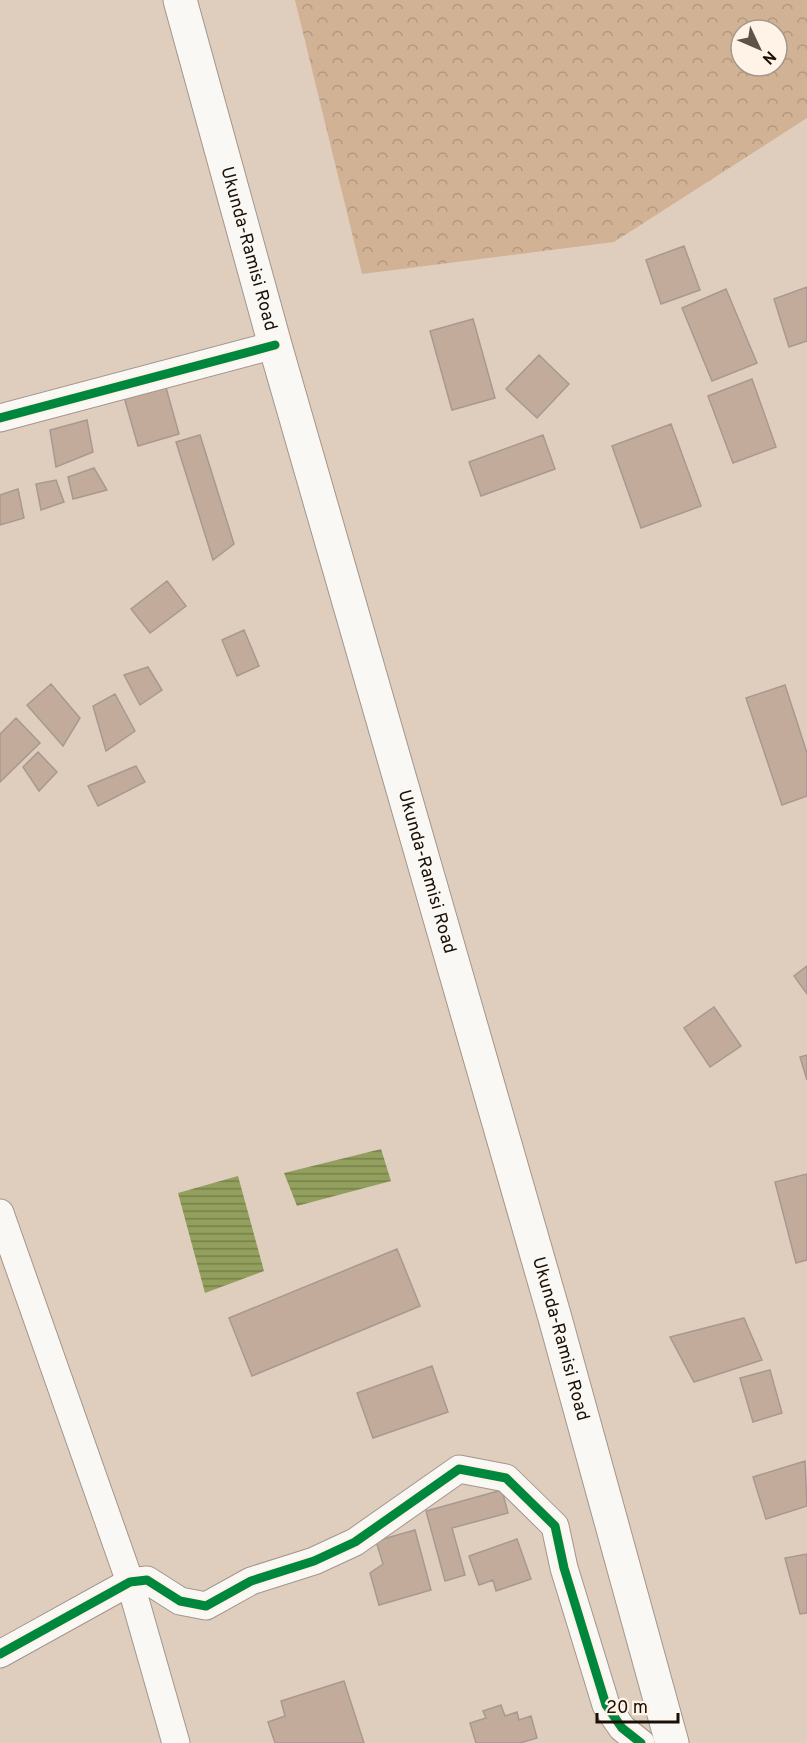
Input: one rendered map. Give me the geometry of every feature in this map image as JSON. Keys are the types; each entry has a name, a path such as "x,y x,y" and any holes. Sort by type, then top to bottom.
{"highway":[{"name":"Ukunda-Ramisi Road","path":"180,0 274,345 555,1318 672,1743"}],"street":[{"path":"0,418 274,345"},
{"path":"0,1213 130,1582 176,1743"},
{"path":"0,1654 130,1582 147,1580 180,1601 206,1606 251,1581 314,1561 355,1542 459,1469 506,1478 555,1526 564,1568 606,1705 622,1728 641,1743"}],"green space":[{"path":"295,0 807,0 807,118 614,242 362,274"}],"shaded area":[{"path":"381,1149 391,1181 297,1206 284,1173"},
{"path":"238,1176 264,1271 205,1293 178,1193"}],"building":[{"path":"684,246 700,290 661,304 646,260"},
{"path":"807,287 807,341 789,347 774,299"},
{"path":"726,289 757,363 712,381 682,308"},
{"path":"473,319 495,398 452,410 430,331"},
{"path":"539,355 569,384 537,418 506,389"},
{"path":"752,379 776,447 733,463 708,396"},
{"path":"165,384 179,434 138,446 124,397"},
{"path":"87,420 93,452 56,467 50,430"},
{"path":"671,424 701,506 641,528 612,446"},
{"path":"200,435 234,544 213,560 176,442"},
{"path":"543,435 555,469 481,496 469,462"},
{"path":"94,468 107,490 73,499 68,477"},
{"path":"56,480 64,502 41,510 36,484"},
{"path":"18,489 24,518 0,525 0,495"},
{"path":"167,581 186,606 150,633 131,609"},
{"path":"244,630 259,666 237,676 222,640"},
{"path":"148,667 162,690 140,705 124,675"},
{"path":"51,684 80,718 63,746 27,705"},
{"path":"785,685 807,753 807,796 782,805 746,698"},
{"path":"115,694 135,731 106,751 93,706"},
{"path":"16,718 40,743 0,782 0,734"},
{"path":"38,752 57,772 39,791 23,767"},
{"path":"136,766 145,782 98,806 88,786"},
{"path":"807,966 807,994 794,976"},
{"path":"714,1007 741,1046 710,1067 684,1028"},
{"path":"807,1055 807,1080 800,1057"},
{"path":"807,1174 807,1260 796,1263 775,1182"},
{"path":"397,1249 420,1306 252,1376 229,1318"},
{"path":"744,1318 762,1360 694,1382 670,1337"},
{"path":"432,1366 448,1412 373,1438 357,1393"},
{"path":"770,1370 782,1413 753,1422 740,1378"},
{"path":"805,1461 807,1506 766,1519 753,1477"},
{"path":"502,1490 508,1513 452,1528 465,1575 445,1581 426,1511"},
{"path":"415,1530 431,1590 379,1605 370,1573 383,1564 376,1541"},
{"path":"517,1539 531,1579 496,1591 493,1580 479,1585 469,1556"},
{"path":"807,1554 807,1613 800,1614 785,1558"},
{"path":"344,1681 364,1743 275,1743 268,1722 285,1716 281,1701"},
{"path":"501,1705 505,1716 517,1712 519,1720 531,1716 537,1738 520,1743 476,1743 470,1723 486,1718 483,1711"}],"cycle path":[{"path":"0,418 275,345"},
{"path":"0,1654 130,1582 147,1580 180,1601 206,1606 251,1581 314,1561 355,1542 459,1469 506,1478 555,1526 564,1568 606,1705 622,1728 641,1743"}]}
